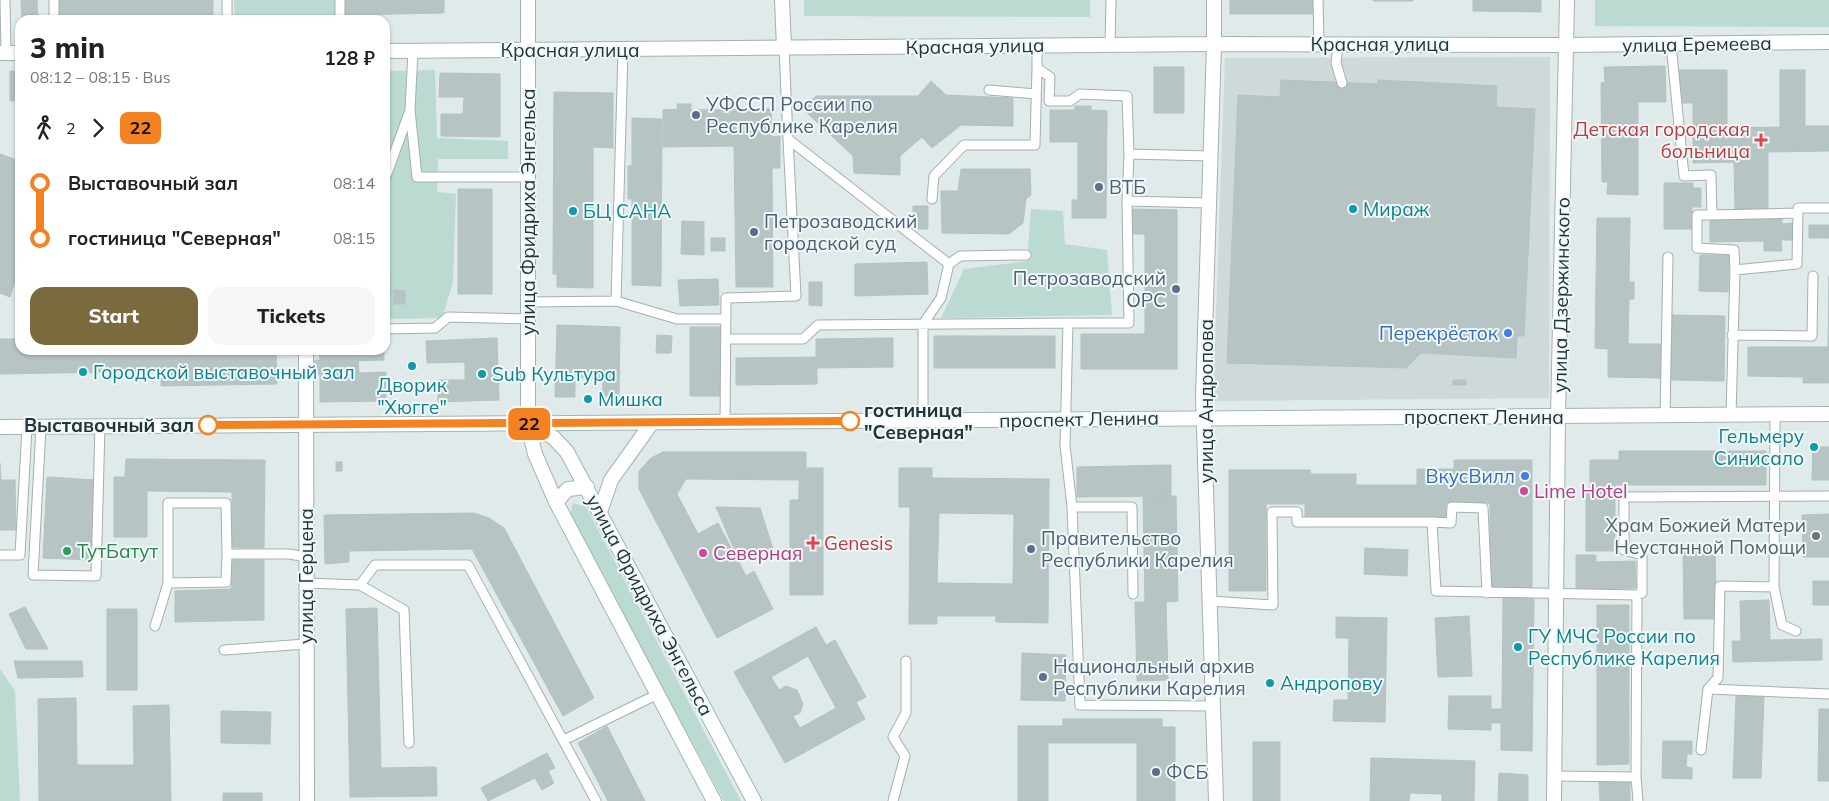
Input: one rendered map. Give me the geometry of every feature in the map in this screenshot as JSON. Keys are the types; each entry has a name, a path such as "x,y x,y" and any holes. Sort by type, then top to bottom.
{"street":[{"name":"улица Фридриха Энгельса","path":"528,0 528,424 535,454 556,502 714,801"},
{"path":"782,0 784,48"},
{"name":"улица Андропова","path":"1214,0 1203,418 1216,801"},
{"name":"улица Дзержинского","path":"1554,801 1558,416 1567,0"},
{"name":"улица Еремеева","path":"1566,45 1829,42"},
{"name":"Красная улица","path":"390,51 1214,44 1566,45"},
{"name":"улица Герцена","path":"306,355 307,801"},
{"name":"проспект Ленина","path":"0,427 651,424 1829,414"},
{"name":"улица Фридриха Энгельса","path":"528,424 554,438 566,452 587,487 754,801"},
{"path":"600,512 611,480 651,424"},
{"path":"556,502 568,489 587,487"}],"lane":[{"path":"5,0 9,53"},
{"path":"54,0 54,15"},
{"path":"227,0 228,15"},
{"path":"340,0 340,15"},
{"path":"1110,45 1111,0"},
{"path":"1318,0 1320,44"},
{"path":"1338,44 1336,63 1342,83"},
{"path":"1671,44 1684,176 1711,175 1712,215"},
{"path":"932,199 934,176 964,145 1035,146 1037,46"},
{"path":"725,423 726,298 796,296 784,48"},
{"path":"616,301 623,50"},
{"path":"413,51 410,110 416,177 528,177"},
{"path":"726,340 803,339 818,326 1129,323 1127,96 1080,94 1070,101 1049,101 1050,77 1037,68"},
{"path":"989,90 1036,94"},
{"path":"390,165 410,110"},
{"path":"788,139 949,264"},
{"path":"1129,154 1210,156"},
{"path":"1128,201 1209,203"},
{"path":"1735,270 1797,264 1798,208 1829,208"},
{"path":"1731,415 1734,250 1697,248 1697,215 1798,213"},
{"path":"923,421 923,324 941,298 949,264 960,256 1026,255"},
{"path":"1665,415 1668,257"},
{"path":"1732,335 1812,336 1813,276"},
{"path":"528,302 616,301 677,319 726,318"},
{"path":"390,329 435,328 448,317 528,319"},
{"path":"1068,323 1065,446 1072,507 1080,705 1213,706"},
{"path":"1776,415 1774,587 1782,625 1796,631"},
{"path":"34,427 33,575 96,576 100,426"},
{"path":"0,555 20,555 34,427"},
{"path":"1432,522 1436,591 1637,596 1642,593 1642,554 1624,550 1624,497 1829,496"},
{"path":"155,626 168,583 168,503 226,503 226,582 168,583"},
{"path":"1072,507 1132,507 1133,594"},
{"path":"1210,601 1273,605 1272,512 1297,512 1297,522 1451,523 1452,507 1483,508 1487,593"},
{"path":"227,554 289,554 307,557"},
{"path":"360,585 375,566 468,565 596,801"},
{"path":"307,584 360,585 404,610 409,743"},
{"path":"1701,750 1708,689 1718,678 1720,586 1774,587"},
{"path":"1637,596 1636,777 1638,801"},
{"path":"224,650 306,644"},
{"path":"893,801 905,756 893,737 906,713 906,661"},
{"path":"1708,689 1829,694"},
{"path":"564,740 658,694"},
{"path":"1555,776 1636,777"}],"shaded area":[{"path":"1550,57 1549,398 1213,401 1225,58"}],"green space":[{"path":"234,0 336,0 336,15 235,15"},
{"path":"804,0 1090,0 1090,17 804,16"},
{"path":"1595,0 1829,0 1829,27 1595,26"},
{"path":"435,70 437,138 508,141 508,159 438,159 437,192 456,194 453,282 442,318 390,319 390,71"},
{"path":"1031,209 1063,211 1065,244 1107,250 1112,315 941,318 964,269 1027,261"},
{"path":"573,503 586,507 741,801 724,801 570,517"},
{"path":"0,669 15,691 20,801 0,801"}],"building":[{"path":"21,0 37,0 38,15 22,15"},
{"path":"57,0 213,0 213,15 57,15"},
{"path":"343,0 444,0 444,13 343,15"},
{"path":"1230,0 1314,0 1314,14 1230,14"},
{"path":"1413,0 1413,1 1373,1"},
{"path":"1473,0 1541,0 1541,12 1473,11"},
{"path":"1665,66 1666,102 1638,102 1638,195 1607,194 1608,182 1602,182 1601,83 1605,82 1604,67"},
{"path":"1154,67 1184,67 1184,113 1154,113"},
{"name":"Детская городская больница","path":"1678,70 1727,70 1727,128 1780,127 1780,70 1805,70 1805,126 1829,126 1829,151 1768,152 1768,209 1735,209 1734,162 1693,163 1693,103 1678,103"},
{"path":"10,71 15,71 15,101 10,101"},
{"path":"440,73 500,74 500,137 441,136 441,114 463,114 464,97 439,97"},
{"path":"1281,80 1378,84 1378,80 1497,86 1496,107 1535,109 1524,336 1517,336 1516,358 1421,353 1406,368 1227,363 1238,95 1280,97"},
{"path":"931,81 946,95 1013,98 1013,126 961,125 932,148 922,137 900,156 900,175 854,173 853,156 803,109 816,96 918,96"},
{"name":"БЦ САНА","path":"554,92 613,93 613,148 593,147 593,288 557,287 557,274 553,274"},
{"name":"Петрозаводский городской суд","path":"677,104 691,104 691,110 771,109 772,137 780,136 780,168 772,168 773,287 736,287 734,146 663,147 663,110 678,109"},
{"path":"1075,106 1091,106 1091,110 1107,111 1106,218 1072,218 1072,200 1078,200 1078,142 1050,142 1050,110 1075,110"},
{"path":"632,118 662,119 661,286 632,285 632,199 628,199 628,166 632,166"},
{"path":"0,154 15,159 15,282 10,297 0,293"},
{"path":"961,169 1030,169 1031,195 1026,199 1023,223 1009,234 942,233 941,191 958,191"},
{"path":"1664,183 1693,183 1693,188 1701,188 1701,207 1692,207 1692,229 1664,229"},
{"path":"458,189 492,189 492,294 458,294"},
{"path":"913,206 928,206 928,229 913,229"},
{"path":"1132,209 1177,210 1177,369 1081,369 1081,334 1145,334 1145,234 1132,234"},
{"path":"1782,217 1782,224 1793,223 1794,240 1781,240 1782,251 1764,251 1764,241 1710,242 1710,218"},
{"path":"1597,218 1630,218 1629,282 1634,282 1634,299 1629,299 1628,344 1662,344 1662,378 1608,377 1608,349 1595,348"},
{"path":"682,221 704,222 704,255 681,254"},
{"path":"1809,225 1829,225 1829,238 1809,238"},
{"path":"711,238 725,238 725,251 711,251"},
{"path":"1700,255 1729,255 1728,292 1699,291"},
{"path":"927,262 928,294 855,296 855,264"},
{"path":"1829,276 1829,383 1803,383 1803,377 1748,376 1748,347 1828,347"},
{"path":"718,279 719,305 680,306 678,280"},
{"path":"809,282 822,282 822,306 809,305"},
{"path":"394,290 405,291 405,304 394,304"},
{"path":"1672,315 1725,316 1724,381 1670,380"},
{"path":"557,325 620,327 619,397 602,397 603,378 575,377 575,397 555,397"},
{"path":"690,327 721,327 721,396 690,396"},
{"path":"657,335 672,336 671,353 656,353"},
{"path":"934,336 1055,336 1055,368 934,368"},
{"path":"497,338 499,400 438,402 438,380 465,380 465,362 427,363 426,341"},
{"path":"893,338 893,367 817,368 817,384 736,385 736,358 816,357 816,339"},
{"path":"0,339 15,339 15,355 276,355 277,384 161,386 161,371 0,374"},
{"path":"320,355 384,355 384,360 358,361 359,373 386,372 386,401 320,402 320,374 315,374 315,360 320,360"},
{"path":"1453,380 1466,380 1466,385 1453,385"},
{"path":"1813,447 1829,447 1829,480 1812,480"},
{"path":"1619,451 1766,451 1766,485 1615,485 1615,551 1586,551 1586,492 1590,492 1590,460 1619,460"},
{"name":"Северная","path":"663,452 806,452 806,468 823,468 823,595 790,595 790,500 799,500 799,480 686,479 677,494 698,534 718,523 746,576 754,571 773,609 717,638 639,489 639,471 651,458"},
{"path":"126,459 265,460 264,548 232,547 232,492 147,491 147,537 114,537 114,477 125,477"},
{"path":"1454,460 1532,460 1532,589 1490,589 1490,503 1446,503 1446,520 1305,520 1305,504 1266,504 1266,591 1229,591 1229,470 1310,470 1311,474 1356,474 1356,485 1417,485 1417,469 1454,469"},
{"path":"336,462 342,462 342,471 336,471"},
{"path":"0,463 1,480 15,480 16,530 0,530"},
{"path":"1171,465 1171,496 1077,497 1077,467"},
{"name":"Правительство Республики Карелия","path":"899,468 932,468 932,478 1049,479 1048,623 996,622 996,616 937,616 937,624 909,624 910,507 899,507","holes":["939,513 1014,514 1013,584 937,583"]},
{"path":"47,477 96,480 92,560 43,558"},
{"path":"1176,496 1178,601 1166,602 1168,680 1137,681 1135,602 1145,602 1143,497"},
{"path":"716,507 760,508 773,549 738,558"},
{"path":"474,513 489,518 504,528 594,698 563,716 472,549 349,551 349,562 325,564 324,515"},
{"name":"Храм Божией Матери Неустанной Помощи","path":"1829,514 1829,557 1803,557 1802,515"},
{"path":"1683,546 1715,546 1716,619 1684,619"},
{"path":"1365,548 1408,550 1407,576 1364,574"},
{"path":"1576,555 1596,555 1596,562 1635,561 1636,588 1576,589"},
{"path":"232,560 264,560 264,620 175,622 175,591 231,589"},
{"path":"1813,581 1829,581 1829,605 1813,605"},
{"name":"ГУ МЧС России по Республике Карелия","path":"1503,598 1534,599 1532,751 1501,750 1501,723 1491,723 1491,730 1448,729 1449,696 1491,696 1491,709 1502,709"},
{"path":"1769,600 1770,640 1822,639 1822,660 1733,662 1732,641 1741,641 1740,601"},
{"path":"1597,605 1629,605 1629,764 1597,765"},
{"path":"25,607 48,649 26,649 9,614"},
{"path":"377,608 381,768 436,767 437,796 350,797 346,609"},
{"path":"107,609 137,609 137,690 107,690"},
{"path":"1469,616 1472,676 1438,677 1435,618"},
{"path":"1336,617 1387,618 1385,722 1333,721 1334,700 1348,700 1349,638 1336,638"},
{"path":"816,627 826,645 835,640 866,697 856,702 865,719 785,763 734,672","holes":["808,656 836,708 800,728 793,716 800,713 803,704 797,690 786,686 779,690 771,677"]},
{"name":"Национальный архив Республики Карелия","path":"1022,653 1066,655 1065,701 1021,700"},
{"path":"14,661 82,661 83,677 18,678"},
{"path":"1736,696 1764,697 1761,778 1733,778"},
{"path":"76,698 77,765 134,765 133,706 169,705 171,801 39,801 38,699"},
{"path":"1819,709 1829,709 1829,781 1818,781"},
{"path":"221,711 271,712 270,744 221,743"},
{"name":"ФСБ","path":"1063,719 1162,719 1162,727 1175,727 1175,801 1137,801 1137,743 1048,743 1048,801 1018,801 1018,726 1063,726"},
{"path":"607,726 645,801 608,801 578,743"},
{"path":"1663,741 1692,741 1692,754 1687,754 1686,767 1692,768 1692,779 1662,778"},
{"path":"1253,742 1280,742 1280,801 1253,801"},
{"path":"547,753 555,768 548,771 554,783 542,790 535,778 488,801 481,788"},
{"path":"1371,758 1475,761 1474,801 1442,801 1442,794 1410,793 1409,801 1370,801"},
{"path":"1499,773 1528,775 1528,801 1498,801"},
{"path":"1599,782 1630,782 1630,801 1600,801"},
{"path":"223,793 262,793 262,801 223,801"}],"bus line":[{"name":"22","path":"208,425 651,424 850,421"}],"place":[{"name":"УФССП России по Республике Карелия","path":"696,115"},
{"name":"Детская городская больница","path":"1761,140"},
{"name":"ВТБ","path":"1099,187"},
{"name":"Мираж","path":"1353,209"},
{"name":"БЦ САНА","path":"573,211"},
{"name":"Петрозаводский городской суд","path":"754,232"},
{"name":"Петрозаводский ОРС","path":"1176,289"},
{"name":"Перекрёсток","path":"1508,333"},
{"name":"Дворик \"Хюгге\"","path":"412,366"},
{"name":"Городской выставочный зал","path":"83,372"},
{"name":"Sub Культура","path":"482,374"},
{"name":"Мишка","path":"588,399"},
{"name":"гостиница \"Северная\"","path":"850,421"},
{"name":"Выставочный зал","path":"208,425"},
{"name":"Гельмеру Синисало","path":"1814,447"},
{"name":"ВкусВилл","path":"1525,476"},
{"name":"Lime Hotel","path":"1524,491"},
{"name":"Храм Божией Матери Неустанной Помощи","path":"1816,536"},
{"name":"Genesis","path":"813,543"},
{"name":"Правительство Республики Карелия","path":"1031,549"},
{"name":"ТутБатут","path":"67,551"},
{"name":"Северная","path":"703,553"},
{"name":"ГУ МЧС России по Республике Карелия","path":"1518,647"},
{"name":"Национальный архив Республики Карелия","path":"1043,677"},
{"name":"Андропову","path":"1270,683"},
{"name":"ФСБ","path":"1156,772"}]}
